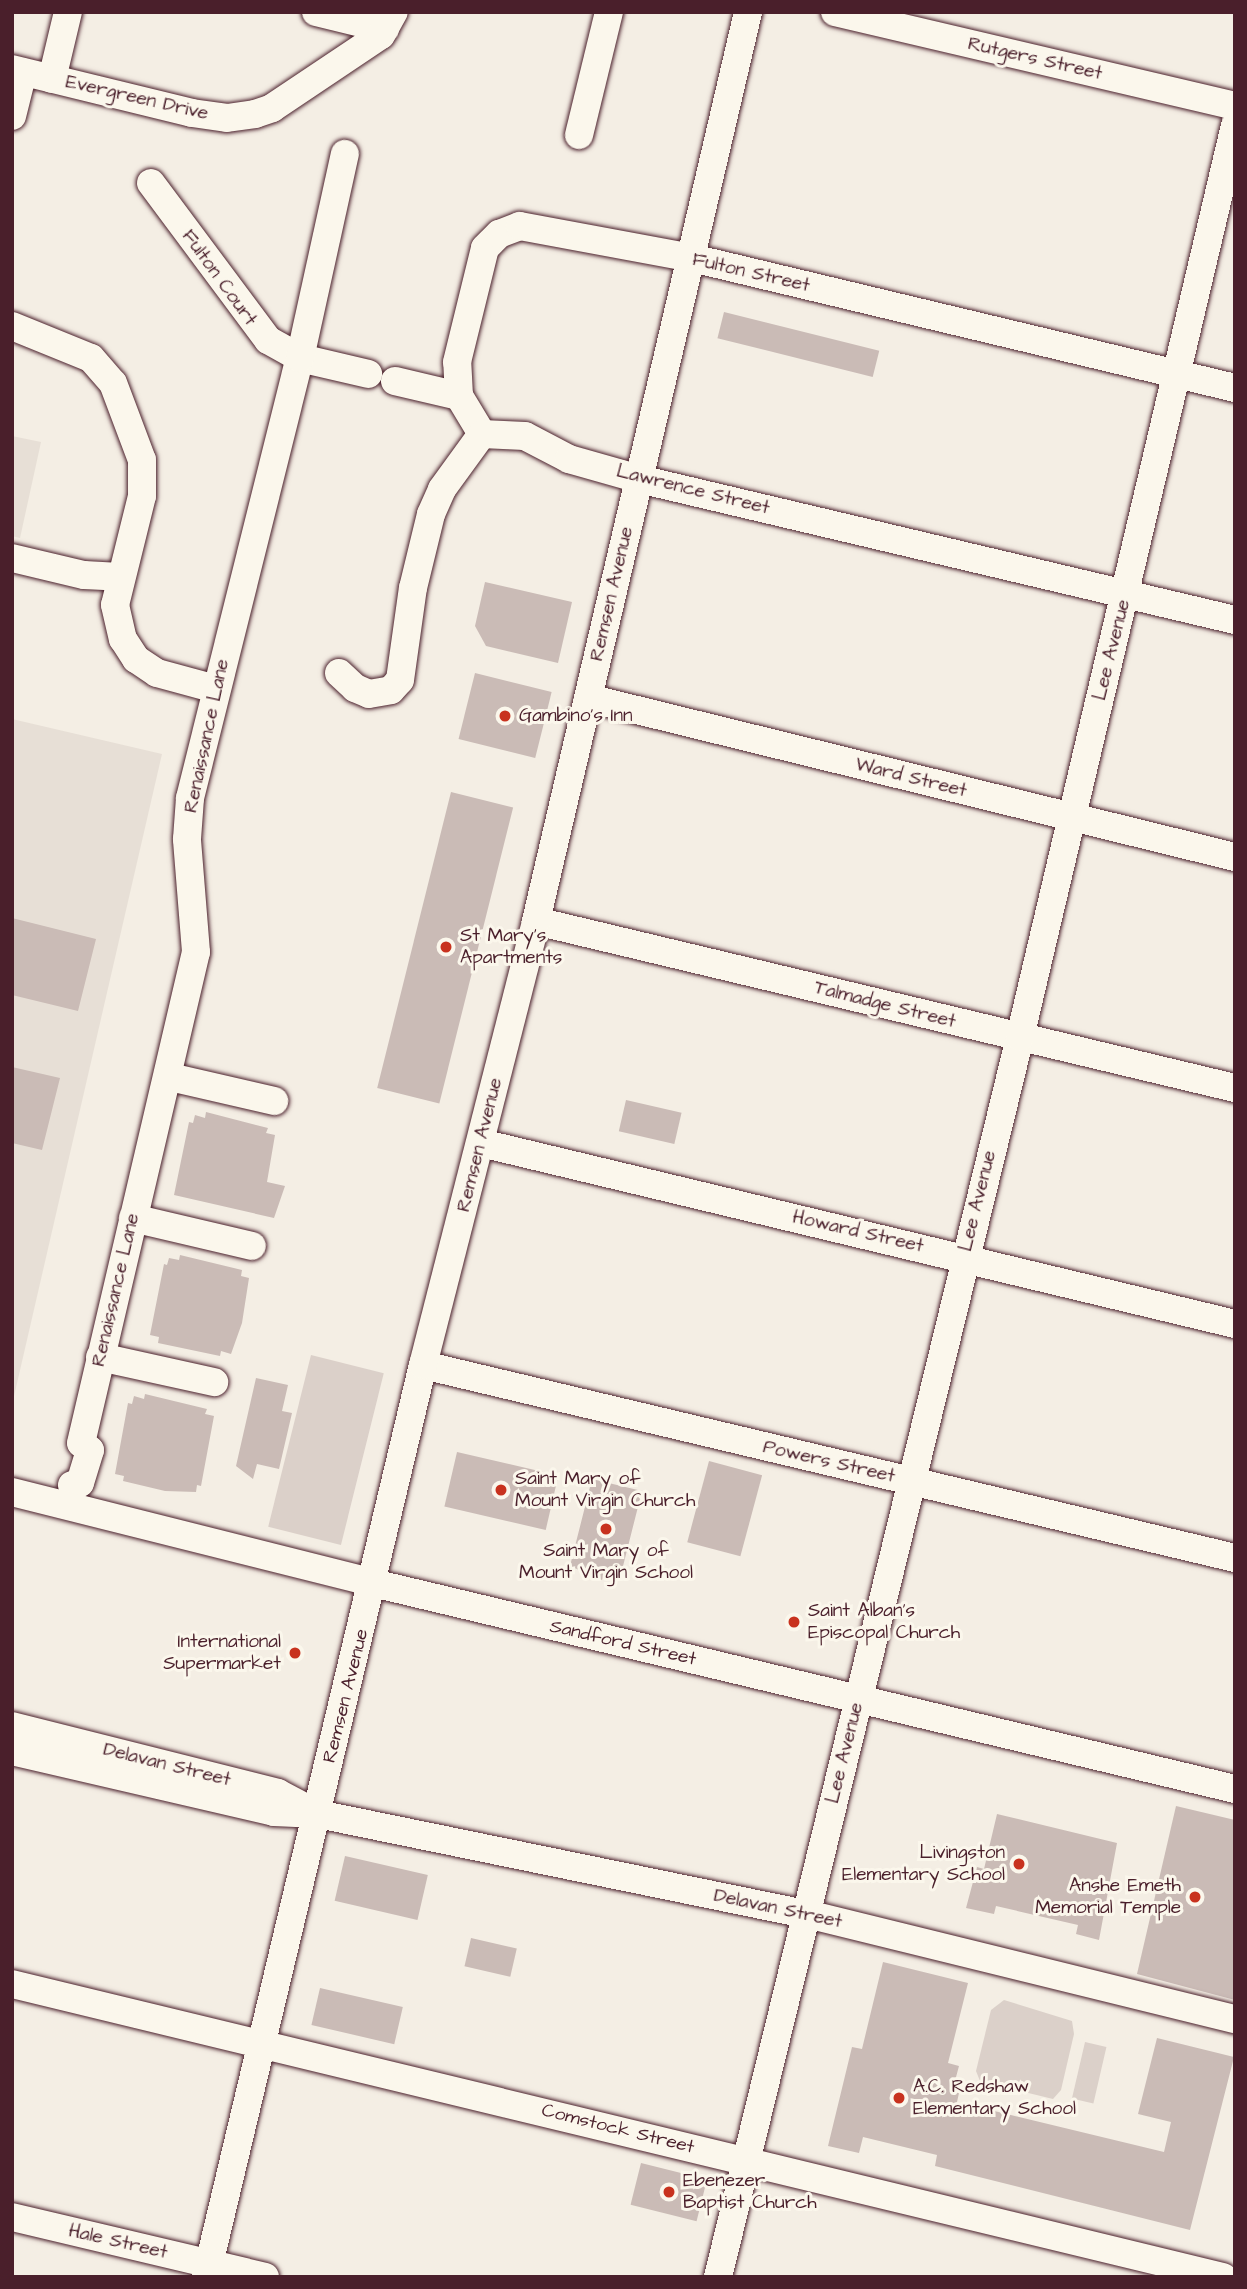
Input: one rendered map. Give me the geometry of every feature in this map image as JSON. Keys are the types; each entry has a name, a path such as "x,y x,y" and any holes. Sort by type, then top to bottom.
{"street":[{"path":"52,79 68,12"},
{"path":"316,12 390,21"},
{"path":"579,135 609,12"},
{"name":"Remsen Avenue","path":"207,2270 318,1814 423,1365 536,921 748,12"},
{"name":"Rutgers Street","path":"835,12 1235,106"},
{"name":"Evergreen Drive","path":"18,71 192,113 236,117 272,108 390,21"},
{"path":"12,116 18,71"},
{"name":"Lee Avenue","path":"718,2277 913,1482 964,1257 1020,1037 1235,125"},
{"name":"Renaissance Lane","path":"70,1495 80,1483 90,1450 81,1443 133,1218 170,1077 196,952 187,839 190,798 300,358 345,154"},
{"name":"Fulton Court","path":"150,183 256,329 300,358"},
{"name":"Fulton Street","path":"459,396 460,350 485,248 499,234 533,225 692,258 1235,388"},
{"path":"12,326 90,358 113,383 131,422 142,460 142,496 115,605 123,639 136,659 157,673 216,689"},
{"path":"300,358 368,374"},
{"path":"339,673 355,688 369,694 391,690 400,680 413,588 431,514 442,489 482,434 459,396 395,381"},
{"name":"Lawrence Street","path":"482,434 524,436 569,459 639,479 1235,620"},
{"path":"12,558 84,575 120,577"},
{"name":"Ward Street","path":"588,698 1235,857"},
{"name":"Talmadge Street","path":"536,921 1235,1088"},
{"path":"170,1077 274,1101"},
{"name":"Howard Street","path":"481,1143 1235,1324"},
{"path":"133,1218 252,1247"},
{"path":"100,1357 214,1382"},
{"name":"Powers Street","path":"423,1365 1235,1558"},
{"name":"Sandford Street","path":"12,1492 70,1495 373,1583 1235,1789"},
{"name":"Delavan Street","path":"12,1727 278,1793 318,1814"},
{"name":"Delavan Street","path":"12,1751 274,1812 318,1814 807,1914 1235,2019"},
{"name":"Comstock Street","path":"12,1984 1223,2277"},
{"name":"Hale Street","path":"12,2217 207,2270 265,2277"}],"shaded area":[{"path":"12,436 41,442 20,538 12,536"},
{"path":"12,719 162,754 12,1405"},
{"path":"311,1355 384,1373 341,1545 268,1527"},
{"path":"1004,2000 1072,2021 1074,2034 1061,2090 1053,2099 980,2081 976,2071 991,2010"},
{"path":"1085,2042 1106,2047 1093,2103 1072,2099"}],"building":[{"path":"724,312 879,351 873,377 717,338"},
{"path":"485,582 572,602 558,663 486,646 475,626"},
{"name":"Gambino's Inn","path":"475,673 552,692 535,758 459,739"},
{"name":"St Mary's Apartments","path":"451,792 513,807 439,1103 377,1088"},
{"path":"12,918 96,939 78,1011 12,995"},
{"path":"12,1067 60,1078 42,1150 12,1143"},
{"path":"626,1100 682,1113 674,1144 619,1131"},
{"path":"206,1112 268,1128 266,1133 275,1135 267,1182 285,1186 274,1218 174,1195 189,1122 193,1123 195,1115 205,1118"},
{"path":"180,1255 242,1270 241,1276 249,1278 242,1323 231,1354 221,1351 220,1356 158,1343 159,1337 150,1335 164,1264 167,1265 169,1258 179,1260"},
{"path":"256,1378 288,1385 282,1411 292,1413 279,1469 257,1464 253,1479 236,1466"},
{"path":"145,1394 207,1409 205,1414 214,1416 201,1486 197,1485 196,1492 165,1491 123,1481 124,1476 115,1474 128,1403 132,1404 134,1396 144,1399"},
{"name":"Saint Mary of Mount Virgin Church","path":"457,1452 558,1475 546,1530 444,1507"},
{"path":"709,1461 762,1475 740,1556 687,1542"},
{"name":"Saint Mary of Mount Virgin School","path":"592,1479 642,1491 620,1578 604,1573 602,1580 570,1566"},
{"name":"Anshe Emeth Memorial Temple","path":"1176,1806 1235,1820 1235,2000 1137,1974"},
{"path":"997,1814 1117,1843 1099,1940 1076,1934 1078,1925 996,1906 994,1914 966,1908 977,1867 984,1869"},
{"path":"345,1856 428,1875 417,1920 335,1901"},
{"path":"471,1938 517,1949 510,1977 464,1966"},
{"name":"A.C. Redshaw Elementary School","path":"883,1962 968,1983 948,2063 959,2066 952,2092 959,2093 957,2102 1164,2152 1171,2122 1138,2114 1157,2038 1234,2057 1190,2230 935,2166 937,2155 863,2137 859,2153 828,2146 852,2047 862,2049"},
{"path":"320,1988 403,2007 394,2044 311,2025"},
{"name":"Ebenezer Baptist Church","path":"641,2163 707,2179 697,2221 631,2205"}],"place":[{"name":"Gambino's Inn","path":"505,716"},
{"name":"St Mary's Apartments","path":"446,947"},
{"name":"Saint Mary of Mount Virgin Church","path":"501,1490"},
{"name":"Saint Mary of Mount Virgin School","path":"606,1529"},
{"name":"Saint Alban's Episcopal Church","path":"794,1622"},
{"name":"International Supermarket","path":"295,1653"},
{"name":"Livingston Elementary School","path":"1019,1864"},
{"name":"Anshe Emeth Memorial Temple","path":"1195,1897"},
{"name":"A.C. Redshaw Elementary School","path":"899,2098"},
{"name":"Ebenezer Baptist Church","path":"669,2192"}]}
